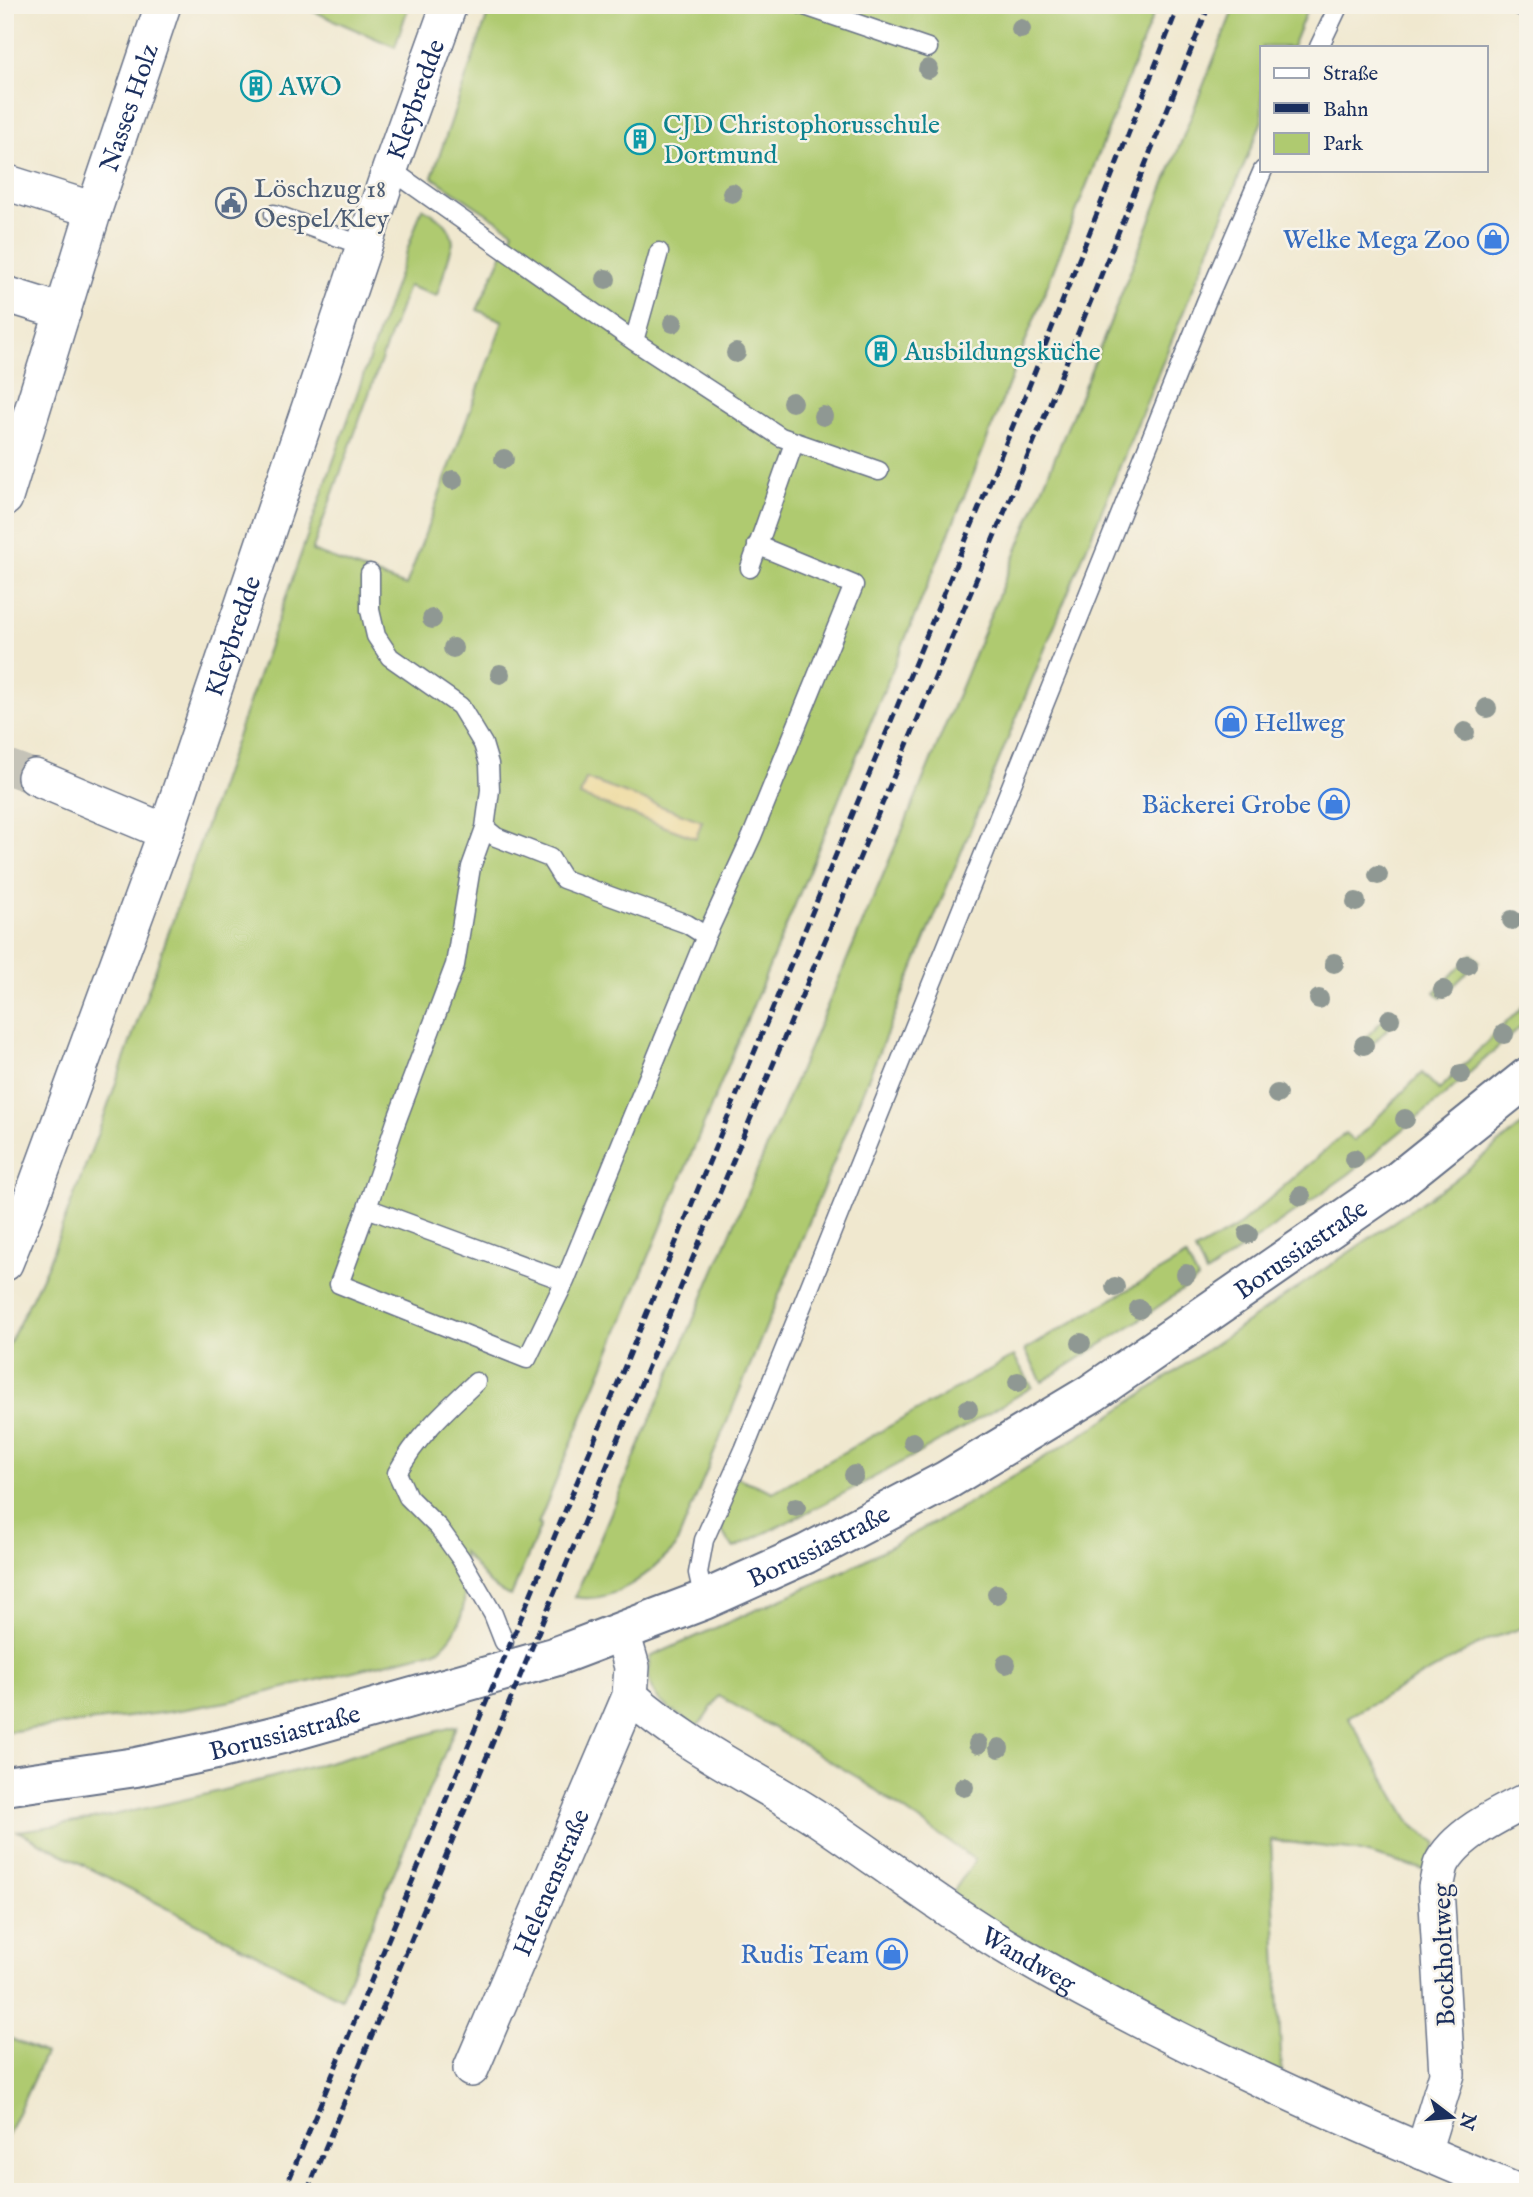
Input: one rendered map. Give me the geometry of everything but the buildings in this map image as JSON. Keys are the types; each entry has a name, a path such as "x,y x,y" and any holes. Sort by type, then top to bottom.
{"main road":[{"name":"Borussiastraße","path":"5,1786 136,1767 286,1733 554,1657 704,1600 806,1554 947,1480 1092,1393 1397,1182 1528,1077"}],"street":[{"name":"Nasses Holz","path":"5,499 94,210 163,5"},
{"name":"Kleybredde","path":"7,1253 166,832 390,169 449,5"},
{"path":"5,183 94,210"},
{"path":"5,294 63,312"},
{"path":"35,778 166,832"},
{"path":"622,1632 632,1667 629,1696"},
{"name":"Helenenstraße","path":"471,2069 629,1696"},
{"name":"Wandweg","path":"629,1696 653,1717 695,1745 816,1818 1015,1952 1159,2031 1423,2152 1518,2192"},
{"name":"Bockholtweg","path":"1423,2152 1447,2074 1436,1887 1441,1866 1451,1850 1489,1819 1528,1800"}],"lane":[{"path":"802,5 929,48"},
{"path":"1319,46 1339,5"},
{"path":"1518,5 1528,9"},
{"path":"390,169 634,341 781,437 879,471"},
{"path":"704,1600 698,1573 704,1540 744,1450 1206,302 1262,172"},
{"path":"274,214 364,246"},
{"path":"634,341 659,252"},
{"path":"750,568 794,443"},
{"path":"370,573 370,610 376,636 390,657 460,706 483,744 489,764 489,777 485,828 471,867 455,965 339,1284 527,1359 565,1281 854,585 757,545"},
{"path":"485,828 496,837 550,858 563,879 687,925 706,936"},
{"path":"367,1208 565,1281"},
{"path":"476,1382 436,1419 408,1452 397,1472 408,1497 439,1528 461,1559 493,1614 504,1642"}],"green space":[{"path":"299,5 409,5 395,47"},
{"path":"491,5 1157,5 974,473 538,1524 541,1525 511,1596 490,1583 463,1552 465,1592 461,1617 449,1640 438,1650 232,1701 169,1712 5,1732 5,1352 46,1269 104,1117 422,208 447,226 452,236 453,243 437,296 408,286 312,551 406,586 503,321 477,310 513,231 432,177"},
{"path":"1235,5 1309,5 1292,46 1260,46 1260,126 675,1548 642,1577 616,1592 589,1598 575,1597 904,826 1106,333"},
{"path":"1472,954 1479,961 1441,998 1435,992"},
{"path":"1528,1001 1528,1020 1444,1096 1349,1174 1206,1274 1195,1251 1237,1227 1345,1133 1354,1141 1422,1073 1439,1090"},
{"path":"1393,1010 1399,1017 1364,1053 1358,1052 1357,1046"},
{"path":"1528,1120 1528,1626 1487,1640 1348,1717 1412,1825 1437,1843 1425,1870 1357,1851 1271,1840 1282,2076 1208,2041 949,1898 975,1860 857,1777 719,1696 696,1727 667,1707 653,1692 648,1671 650,1657 846,1570 956,1511 1094,1427 1453,1181"},
{"path":"1186,1256 1198,1279 1042,1382 1025,1350"},
{"path":"1014,1356 1032,1387 848,1491 734,1548 726,1539 722,1530 722,1513 736,1477 773,1492"},
{"path":"456,1726 341,1998 18,1831 184,1800"},
{"path":"5,2036 45,2054 5,2141"}],"sand":[{"path":"586,779 702,821 696,838 580,796"}],"tunnel":[{"path":"5,766 35,777"}],"railway":[{"path":"284,2192 1024,399 1179,5"},
{"path":"307,2192 754,1110 1048,408 1209,5"}],"place":[{"name":"AWO","path":"256,86"},
{"name":"CJD Christophorusschule Dortmund","path":"640,139"},
{"name":"Löschzug 18 Oespel/Kley","path":"231,203"},
{"name":"Welke Mega Zoo","path":"1493,239"},
{"name":"Ausbildungsküche","path":"881,351"},
{"name":"Hellweg","path":"1231,722"},
{"name":"Bäckerei Grobe","path":"1334,804"},
{"name":"Rudis Team","path":"892,1954"}]}
